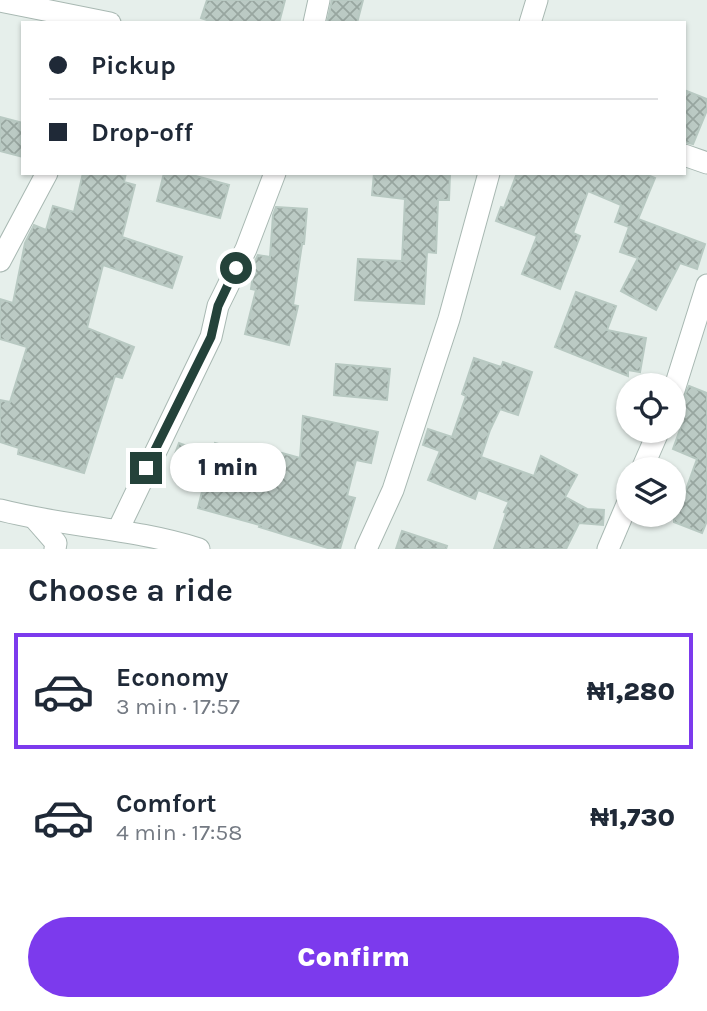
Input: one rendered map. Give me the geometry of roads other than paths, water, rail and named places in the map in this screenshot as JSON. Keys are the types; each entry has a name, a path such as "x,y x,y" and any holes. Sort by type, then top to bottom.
{"street":[{"path":"314,21 319,0"},
{"path":"531,21 537,0"},
{"path":"0,1 101,16"},
{"path":"686,156 707,163"},
{"path":"0,261 46,175"},
{"path":"118,530 211,337 218,306 246,249 274,175"},
{"path":"366,549 393,490 449,319 488,175"},
{"path":"679,373 707,285"},
{"path":"0,510 35,519 118,530 199,549"},
{"path":"35,519 56,543 55,549"},
{"path":"608,549 617,527"}]}
